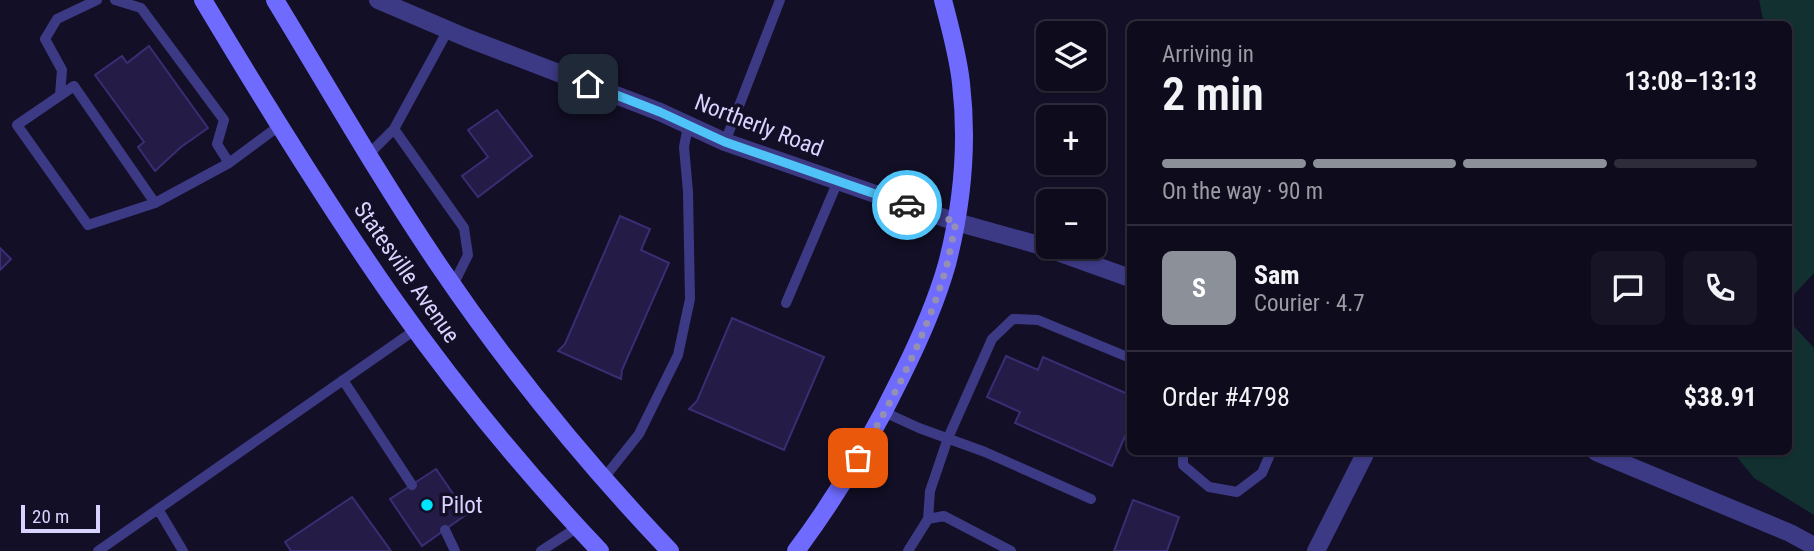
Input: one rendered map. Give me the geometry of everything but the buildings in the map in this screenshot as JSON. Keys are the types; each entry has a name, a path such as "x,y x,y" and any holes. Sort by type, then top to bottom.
{"main road":[{"name":"Statesville Avenue","path":"203,0 279,127 415,330 519,463 600,551"},
{"name":"Statesville Avenue","path":"275,0 402,210 453,285 528,386 604,478 670,551"},
{"path":"796,551 836,494 884,412 915,350 946,265 962,178 964,133 961,83 943,0"}],"street":[{"name":"Northerly Road","path":"378,0 447,30 660,112 725,142 956,222 1035,244 1127,277"},
{"path":"1316,551 1365,455"},
{"path":"1603,455 1778,527 1814,546"}],"lane":[{"path":"60,94 62,70 45,39 57,19 97,0"},
{"path":"115,0 141,8 224,120 217,144 229,163"},
{"path":"725,142 779,0"},
{"path":"369,154 394,129 447,30"},
{"path":"155,202 74,86 17,125 88,225 155,202 229,163 279,127"},
{"path":"604,478 639,434 678,355 690,299 688,192 684,148 688,126"},
{"path":"394,129 464,228 468,255 453,285"},
{"path":"786,303 838,181"},
{"path":"908,551 928,519 930,491 948,438 992,339 1013,319 1038,320 1127,357"},
{"path":"98,551 415,330"},
{"path":"343,380 412,485"},
{"path":"884,412 985,452 1091,499"},
{"path":"1183,455 1183,465 1209,487 1237,492 1262,473 1270,455"},
{"path":"158,509 183,551"},
{"path":"928,519 944,516 1011,551"},
{"path":"541,551 578,527"},
{"path":"444,530 455,551"}],"green space":[{"path":"1759,0 1814,0 1814,273 1792,297 1792,21 1763,21"},
{"path":"1792,324 1814,348 1814,515 1754,478 1735,455 1792,455"}],"way so far":[{"path":"858,458 915,350 946,265 956,222 907,205"}],"place":[{"name":"Pilot","path":"427,505"}],"route":[{"path":"588,84 660,112 725,142 907,205"}]}
